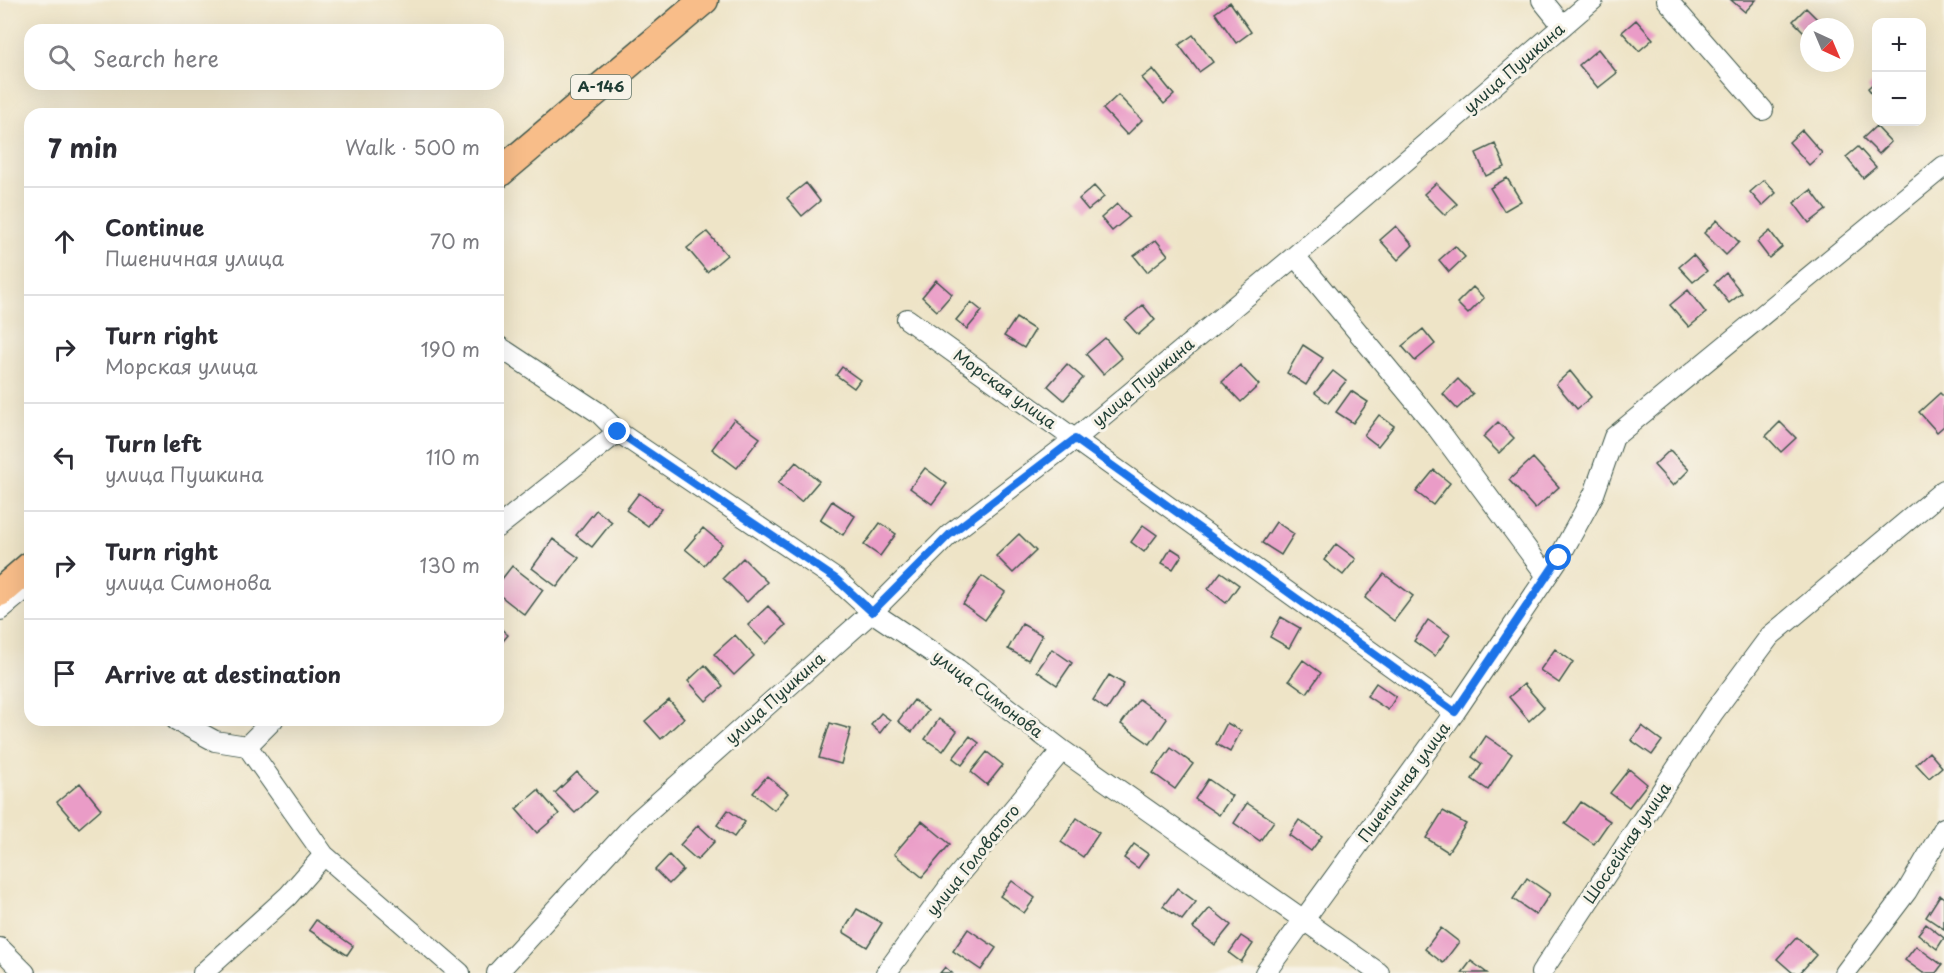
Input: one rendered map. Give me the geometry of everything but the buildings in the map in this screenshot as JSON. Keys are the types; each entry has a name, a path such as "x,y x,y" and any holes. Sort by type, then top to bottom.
{"highway":[{"name":"А-146","path":"504,169 704,0"},
{"path":"0,592 24,571"}],"street":[{"path":"1542,0 1563,26"},
{"name":"улица Пушкина","path":"497,973 636,822 872,612 949,535 1075,439 1295,256 1593,0"},
{"path":"1667,0 1763,110"},
{"name":"Пшеничная улица","path":"1265,973 1455,712 1559,558 1594,494 1614,437 1944,166"},
{"path":"1295,256 1438,429 1547,576"},
{"name":"Морская улица","path":"907,319 1455,712"},
{"name":"улица Симонова","path":"504,350 599,413 618,432 836,579 872,612 957,669 1062,750 1379,973"},
{"path":"504,523 618,432"},
{"name":"Шоссейная улица","path":"1541,973 1713,713 1770,636 1944,490"},
{"path":"0,610 24,590"},
{"path":"187,726 215,741 247,746 324,855 460,973"},
{"path":"247,746 267,726"},
{"name":"улица Головатого","path":"886,973 951,884 1062,750"},
{"path":"1845,973 1907,891 1944,828"},
{"path":"203,973 288,896 324,855"},
{"path":"0,948 25,973"}],"route":[{"path":"618,432 836,579 872,612 949,535 1075,439 1455,712 1559,558"}]}
